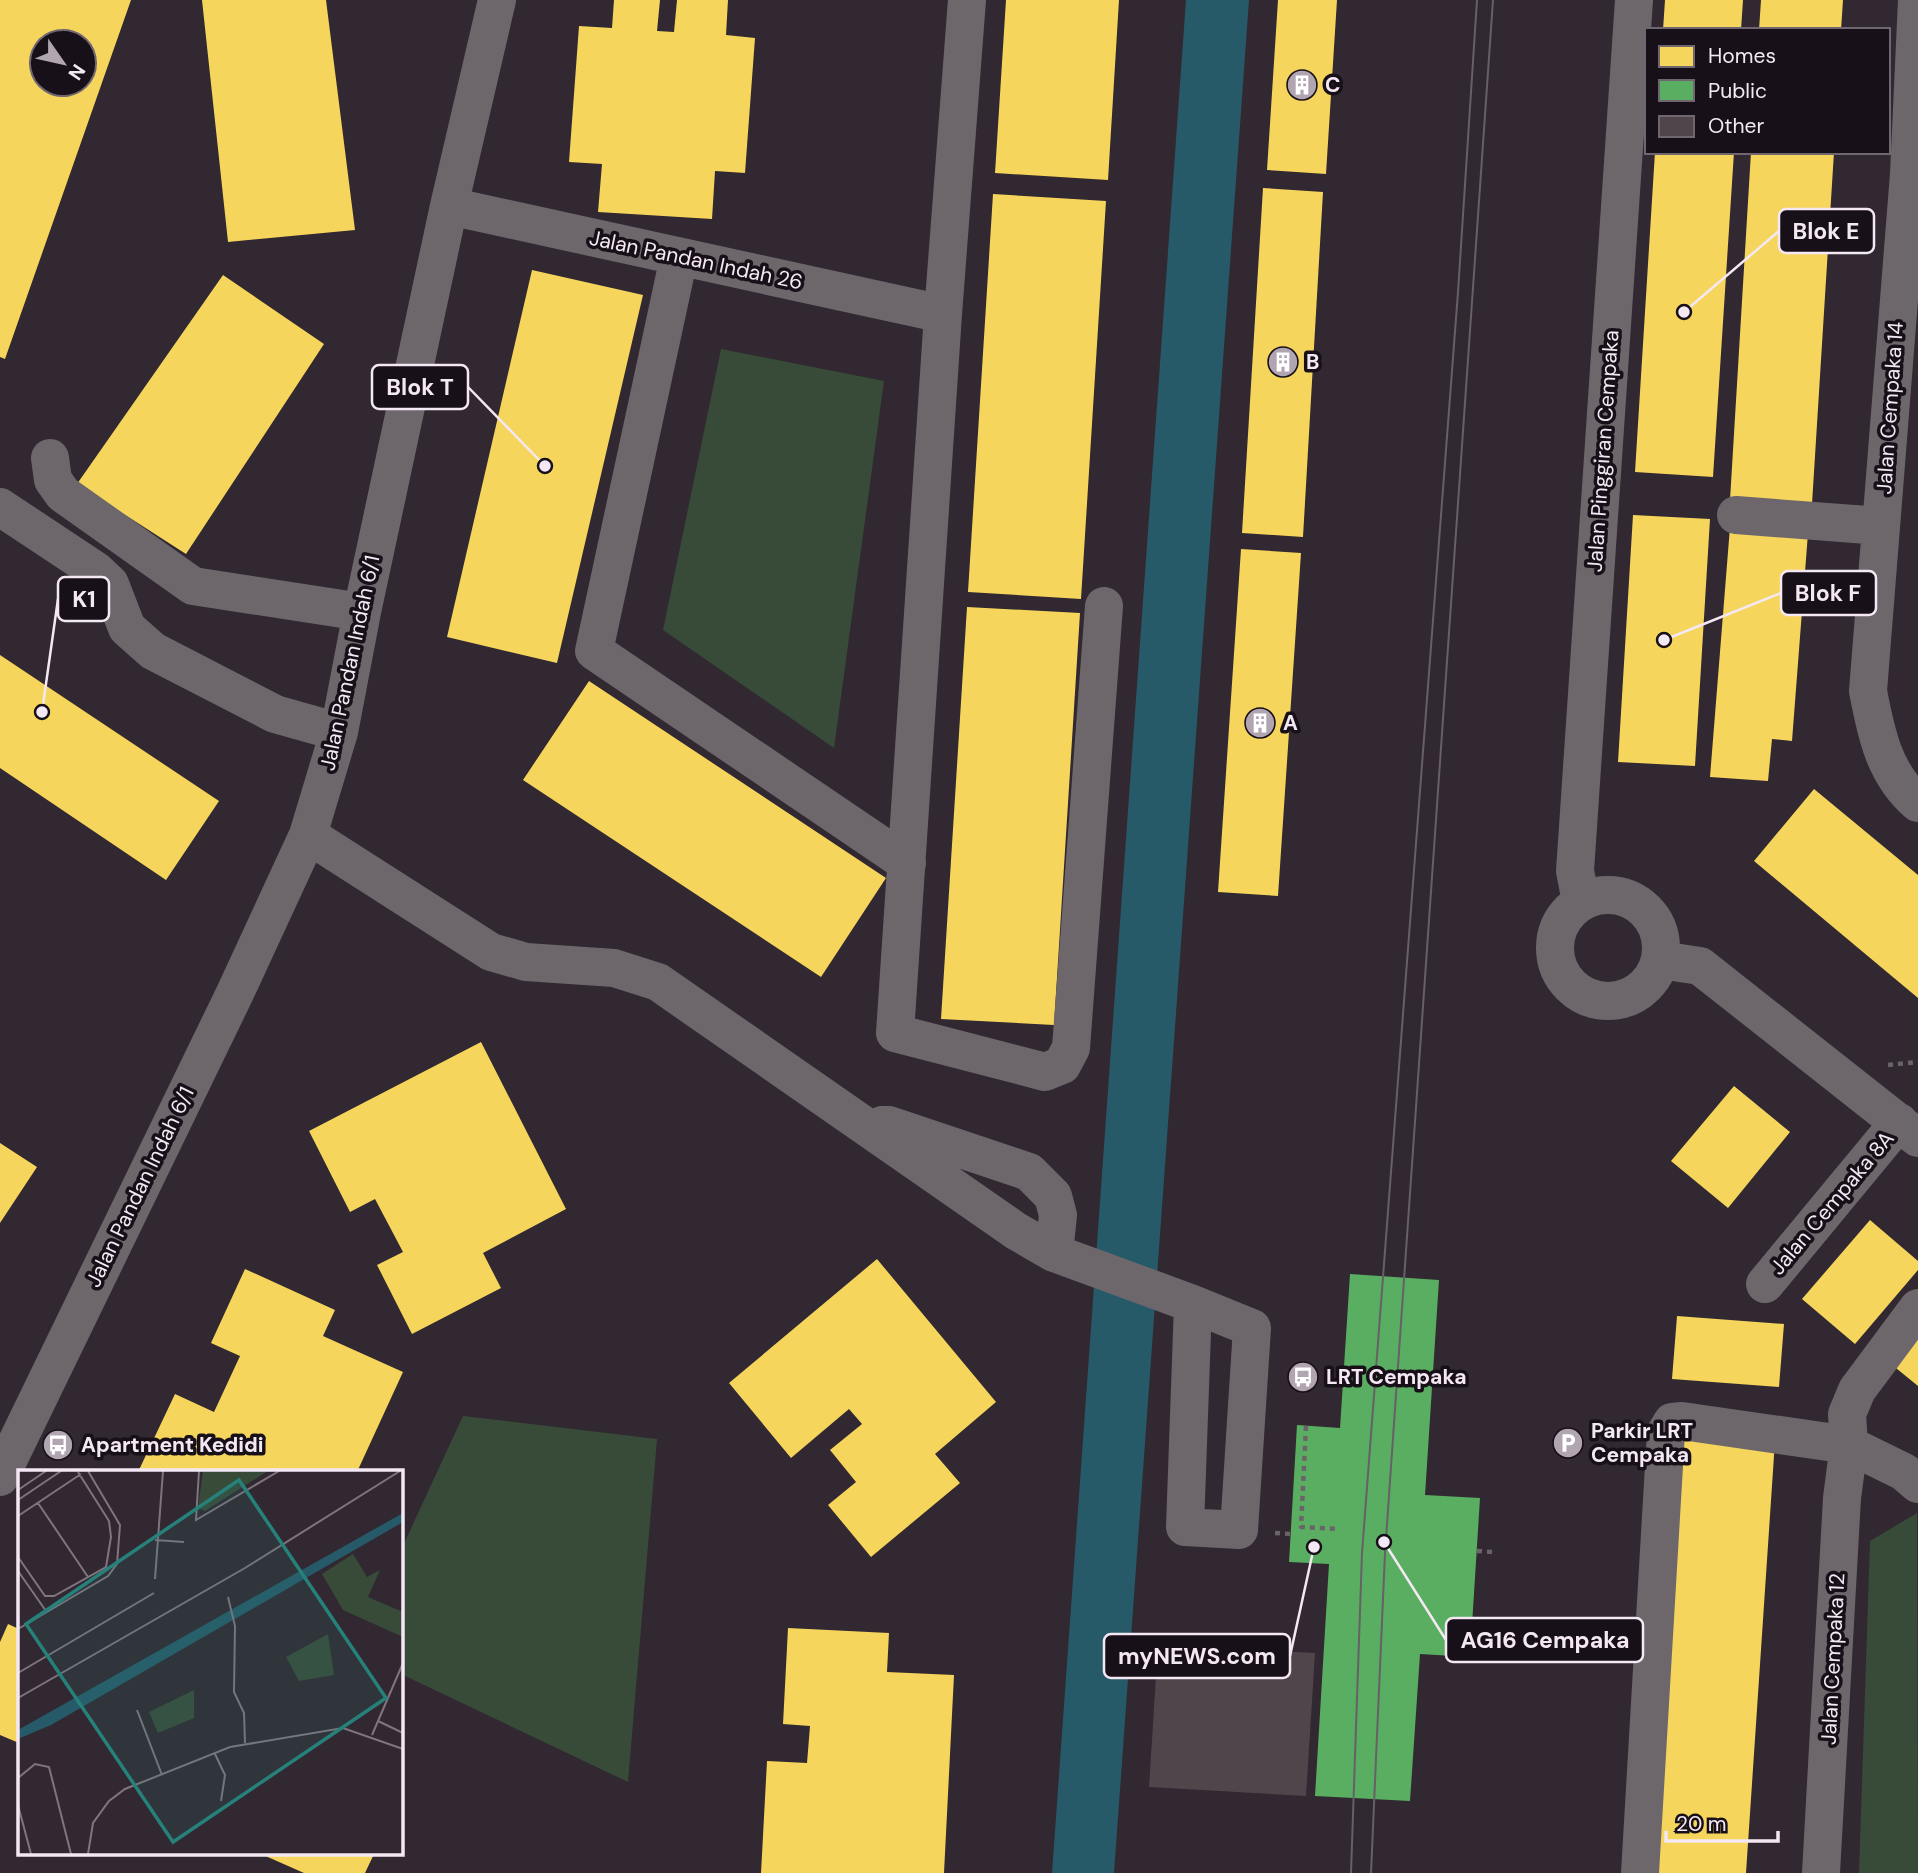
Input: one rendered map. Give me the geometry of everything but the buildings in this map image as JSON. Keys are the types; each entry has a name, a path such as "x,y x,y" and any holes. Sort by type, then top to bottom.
{"street":[{"name":"Jalan Pandan Indah 6/1","path":"0,1477 235,993 308,835 339,732 449,206 497,0"},
{"path":"967,0 943,314 895,1033 1045,1072 1062,1065 1070,1048 1104,606"},
{"name":"Jalan Pinggiran Cempaka","path":"1581,902 1575,871 1634,0"},
{"name":"Jalan Cempaka 14","path":"1917,0 1913,174 1868,691 1879,745 1905,792 1918,803"},
{"name":"Jalan Pandan Indah 26","path":"449,206 943,314"},
{"path":"679,257 594,652 907,863"},
{"path":"50,458 53,480 63,494 193,586 362,612"},
{"path":"0,507 95,570 110,584 127,628 153,651 275,714 339,732"},
{"path":"1736,515 1881,526"},
{"path":"308,835 491,952 527,962 614,968 658,982 1016,1231 1066,1258 1182,1300 1252,1328 1240,1530 1185,1527 1182,1300"},
{"path":"1616,895 1633,901 1648,911 1657,927 1661,943 1660,960 1654,976 1642,989 1628,998 1602,1001 1578,993 1566,981 1557,965 1555,947 1558,930 1567,914 1581,902 1598,896 1616,895"},
{"path":"1660,960 1700,966 1908,1130"},
{"path":"863,1125 889,1125 1029,1172 1053,1196 1066,1258"},
{"name":"Jalan Cempaka 8A","path":"1765,1283 1908,1130"},
{"name":"Jalan Cempaka 12","path":"1821,1873 1842,1497 1849,1445 1847,1414 1857,1390 1918,1308"},
{"path":"1640,1873 1668,1426 1672,1422 1682,1421 1849,1445 1904,1472 1918,1484"}],"path":[{"path":"1306,1426 1301,1527 1339,1529"},
{"path":"1477,1551 1493,1552"}],"green space":[{"path":"721,349 884,381 834,748 663,630"},
{"path":"463,1416 657,1439 628,1782 402,1674 402,1548"},
{"path":"1917,1513 1918,1873 1859,1873 1870,1541"}],"water":[{"path":"1186,0 1249,0 1114,1873 1052,1873"}],"tram line":[{"path":"1351,1873 1362,1553 1458,292 1477,0"},
{"path":"1371,1873 1385,1553 1493,0"}],"place":[{"name":"C","path":"1302,85"},
{"name":"Blok E","path":"1684,312"},
{"name":"B","path":"1283,362"},
{"name":"Blok T","path":"545,466"},
{"name":"Blok F","path":"1664,640"},
{"name":"K1","path":"42,712"},
{"name":"A","path":"1260,723"},
{"name":"LRT Cempaka","path":"1303,1377"},
{"name":"Parkir LRT Cempaka","path":"1568,1443"},
{"name":"Apartment Kedidi","path":"58,1445"},
{"name":"AG16 Cempaka","path":"1384,1542"},
{"name":"myNEWS.com","path":"1314,1547"}]}
